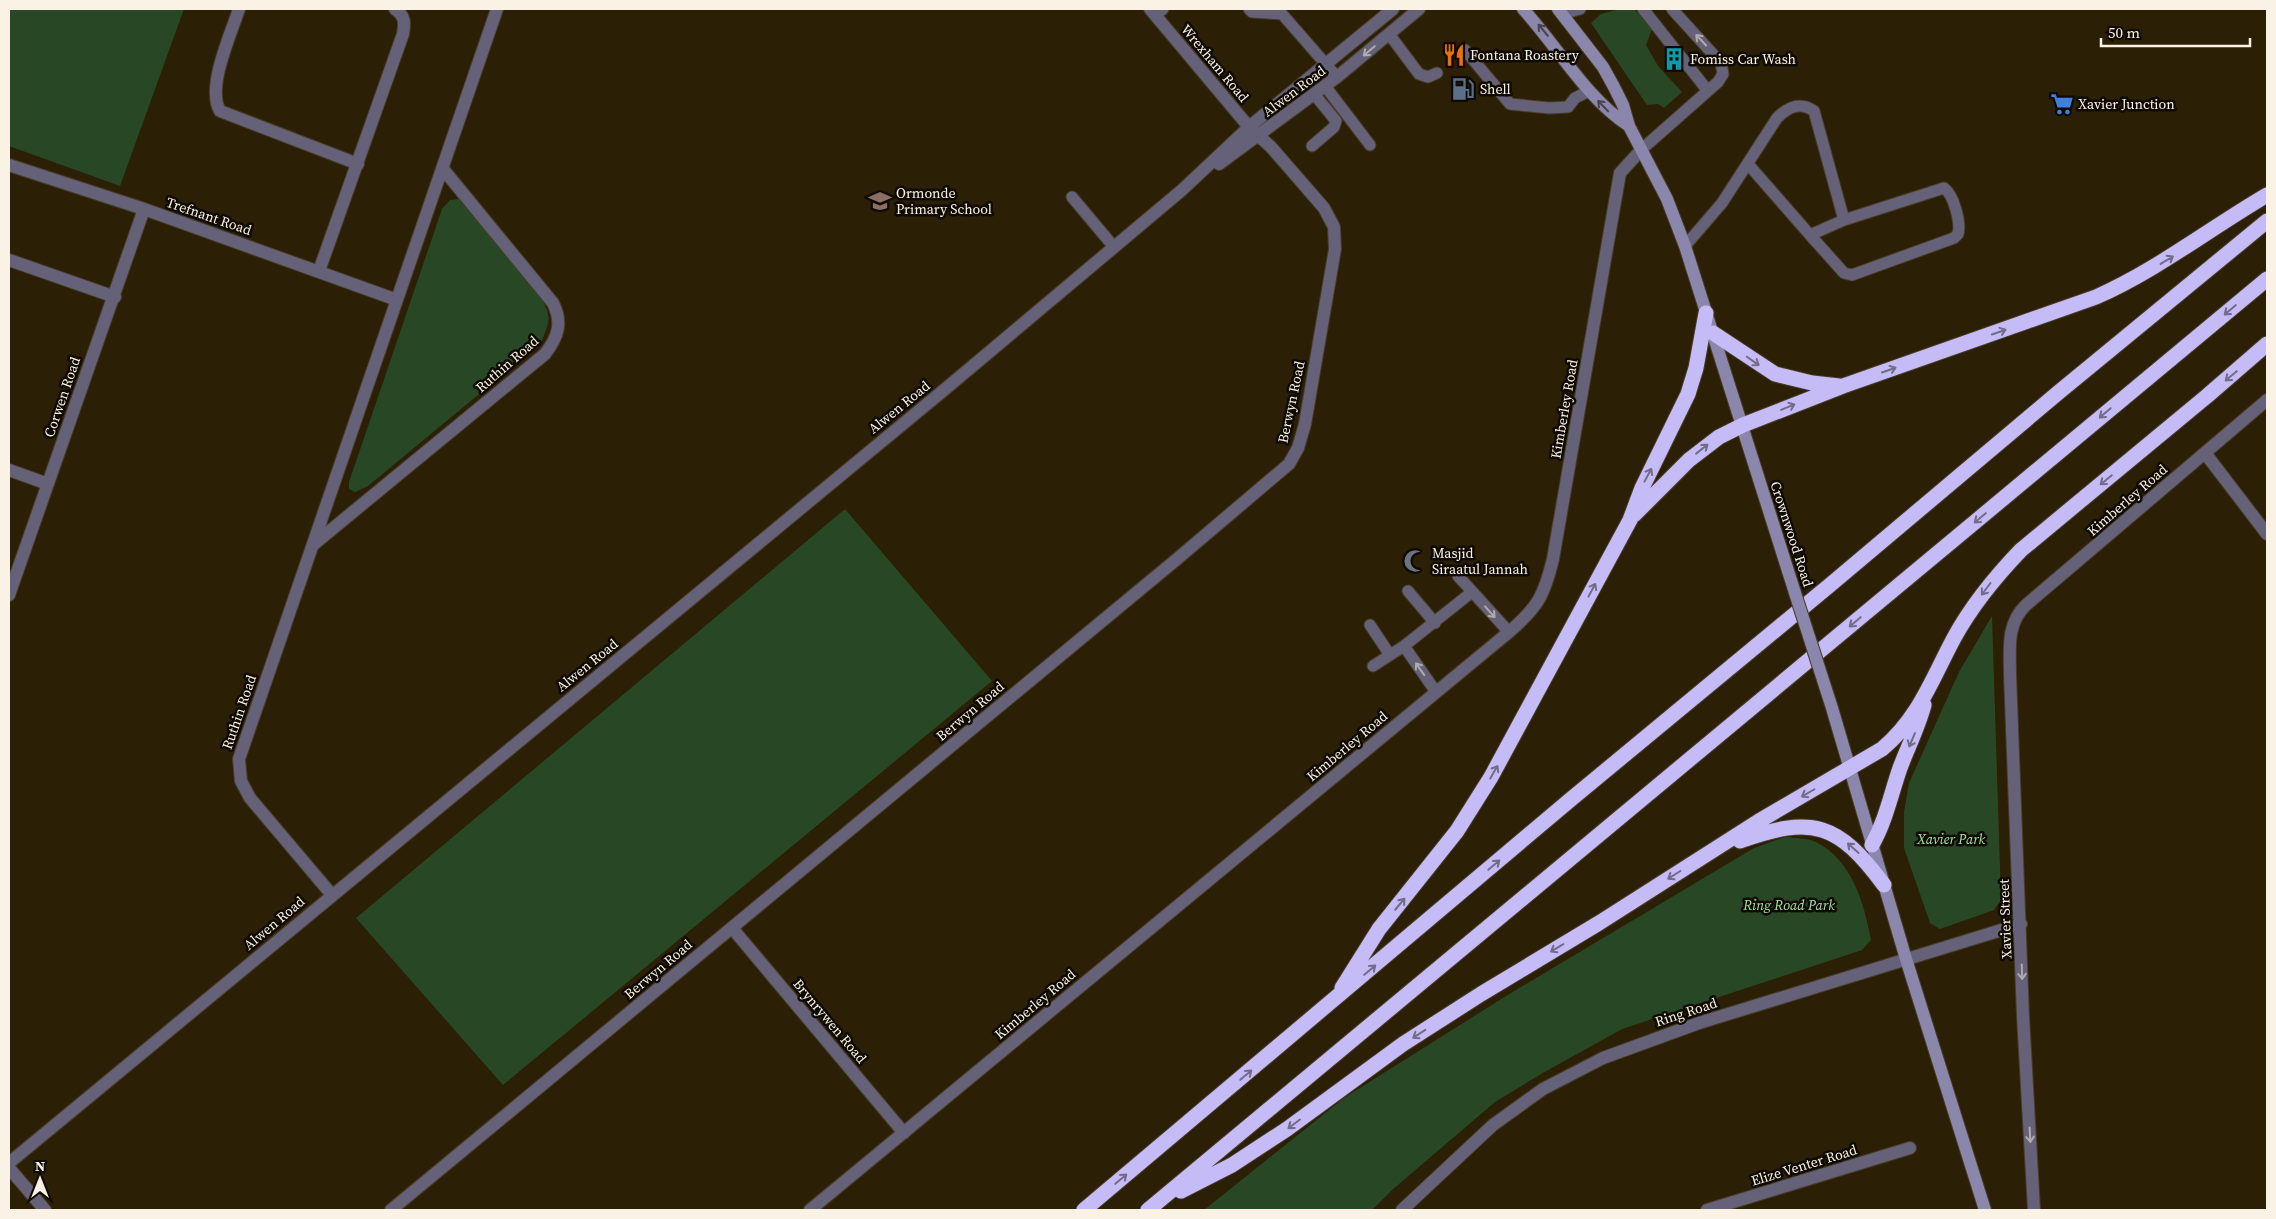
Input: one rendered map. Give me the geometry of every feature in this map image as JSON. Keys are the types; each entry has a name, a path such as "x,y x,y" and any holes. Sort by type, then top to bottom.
{"highway":[{"path":"1630,520 1688,460 1719,437 1743,425 1843,386 2038,319 2118,288 2170,259 2267,195"},
{"path":"1084,1210 1333,1002 1570,800 1830,586 2058,392 2267,221"},
{"path":"1152,1207 2267,279"},
{"path":"1333,1002 1379,930 1457,831 1486,785 1630,520 1642,488 1688,394 1696,368 1706,313"},
{"path":"1713,334 1775,374 1812,383 1843,386"},
{"path":"1152,1207 1232,1165 1287,1129 1403,1044 1715,849 1882,749 1897,736 1927,694 1954,638 1993,579 2021,550 2267,344"},
{"path":"1872,845 1882,827 1902,763 1920,722 1927,694"},
{"path":"1715,849 1769,830 1809,827 1822,830 1851,845 1884,885"}],"main road":[{"name":"Crownwood Road","path":"1524,9 1545,33 1589,91 1611,114 1629,126"},
{"name":"Crownwood Road","path":"1560,11 1603,67 1623,104 1629,126 1667,198 1685,246 1832,708 1906,960"},
{"path":"1906,960 1984,1210"}],"street":[{"path":"239,9 217,78 215,96 220,112 358,164"},
{"path":"319,271 403,34 404,16 395,9"},
{"name":"Ruthin Road","path":"332,894 253,802 241,781 238,764 497,9"},
{"name":"Alwen Road","path":"9,1162 1114,247 1182,190 1250,127 1393,9"},
{"name":"Alwen Road","path":"1182,190 1337,78 1419,9"},
{"name":"Wrexham Road","path":"1156,11 1259,136"},
{"name":"Berwyn Road","path":"391,1210 1289,464 1298,448 1305,424 1336,238 1331,220 1324,208 1271,147 1259,136"},
{"name":"Kimberley Road","path":"810,1210 1509,632 1533,610 1547,585 1553,559 1620,173 1642,149"},
{"name":"Trefnant Road","path":"9,165 144,209 397,300"},
{"name":"Ruthin Road","path":"313,544 545,354 558,333 558,316 553,303 443,169"},
{"name":"Corwen Road","path":"9,595 12,572 48,484 84,376 115,296 144,209"},
{"path":"9,260 115,296"},
{"name":"Kimberley Road","path":"2012,627 2018,612 2267,400"},
{"path":"2205,453 2267,534"},
{"path":"9,470 48,484"},
{"name":"Xavier Street","path":"2012,627 2010,674 2034,1210"},
{"name":"Ring Road","path":"1402,1210 1468,1147 1500,1120 1543,1090 1595,1062 1641,1043 1699,1023 2021,924"},
{"name":"Brynrywen Road","path":"732,928 904,1133"},
{"name":"Elize Venter Road","path":"1707,1210 1910,1148"},
{"path":"9,1168 45,1210"}],"lane":[{"path":"1249,9 1252,12 1285,11 1337,78"},
{"path":"1560,11 1580,9"},
{"path":"1643,9 1708,91"},
{"path":"1642,149 1718,82 1723,74 1721,63 1672,9"},
{"path":"1389,34 1419,74 1428,78 1438,73"},
{"path":"1465,50 1510,104 1549,108 1568,107 1575,98 1589,91"},
{"path":"1325,86 1370,145"},
{"path":"1312,146 1334,127 1336,121 1314,94"},
{"path":"1685,246 1722,203 1777,118 1790,108 1806,106 1814,111 1844,220"},
{"path":"1748,164 1810,236 1844,273 1852,275 1954,238 1959,230 1951,197 1944,188 1844,220 1810,236"},
{"path":"1072,196 1114,247"},
{"path":"1458,576 1509,632"},
{"path":"1408,591 1435,623"},
{"path":"1373,666 1435,623 1472,592"},
{"path":"1370,625 1390,655"},
{"path":"1404,646 1436,692"}],"green space":[{"path":"9,9 184,9 120,186 9,146"},
{"path":"1620,9 1635,10 1652,29 1646,45 1658,66 1682,92 1664,108 1658,104 1647,105 1591,23 1601,14"},
{"path":"459,199 541,297 549,320 546,329 541,343 368,486 355,492 349,489 349,482 442,209 450,200"},
{"path":"845,509 992,681 503,1085 356,918"},
{"name":"Xavier Park","path":"1992,616 2001,900 1994,910 1940,929 1930,923 1904,848 1904,812 1909,783 1959,672"},
{"name":"Ring Road Park","path":"1785,837 1816,842 1839,860 1847,871 1860,897 1871,940 1862,950 1622,1029 1495,1102 1392,1190 1372,1210 1204,1210 1344,1098 1506,996 1754,848"}],"place":[{"name":"Fontana Roastery","path":"1454,55"},
{"name":"Fomiss Car Wash","path":"1674,59"},
{"name":"Shell","path":"1463,89"},
{"name":"Xavier Junction","path":"2062,104"},
{"name":"Ormonde Primary School","path":"880,201"},
{"name":"Masjid Siraatul Jannah","path":"1415,561"}]}
